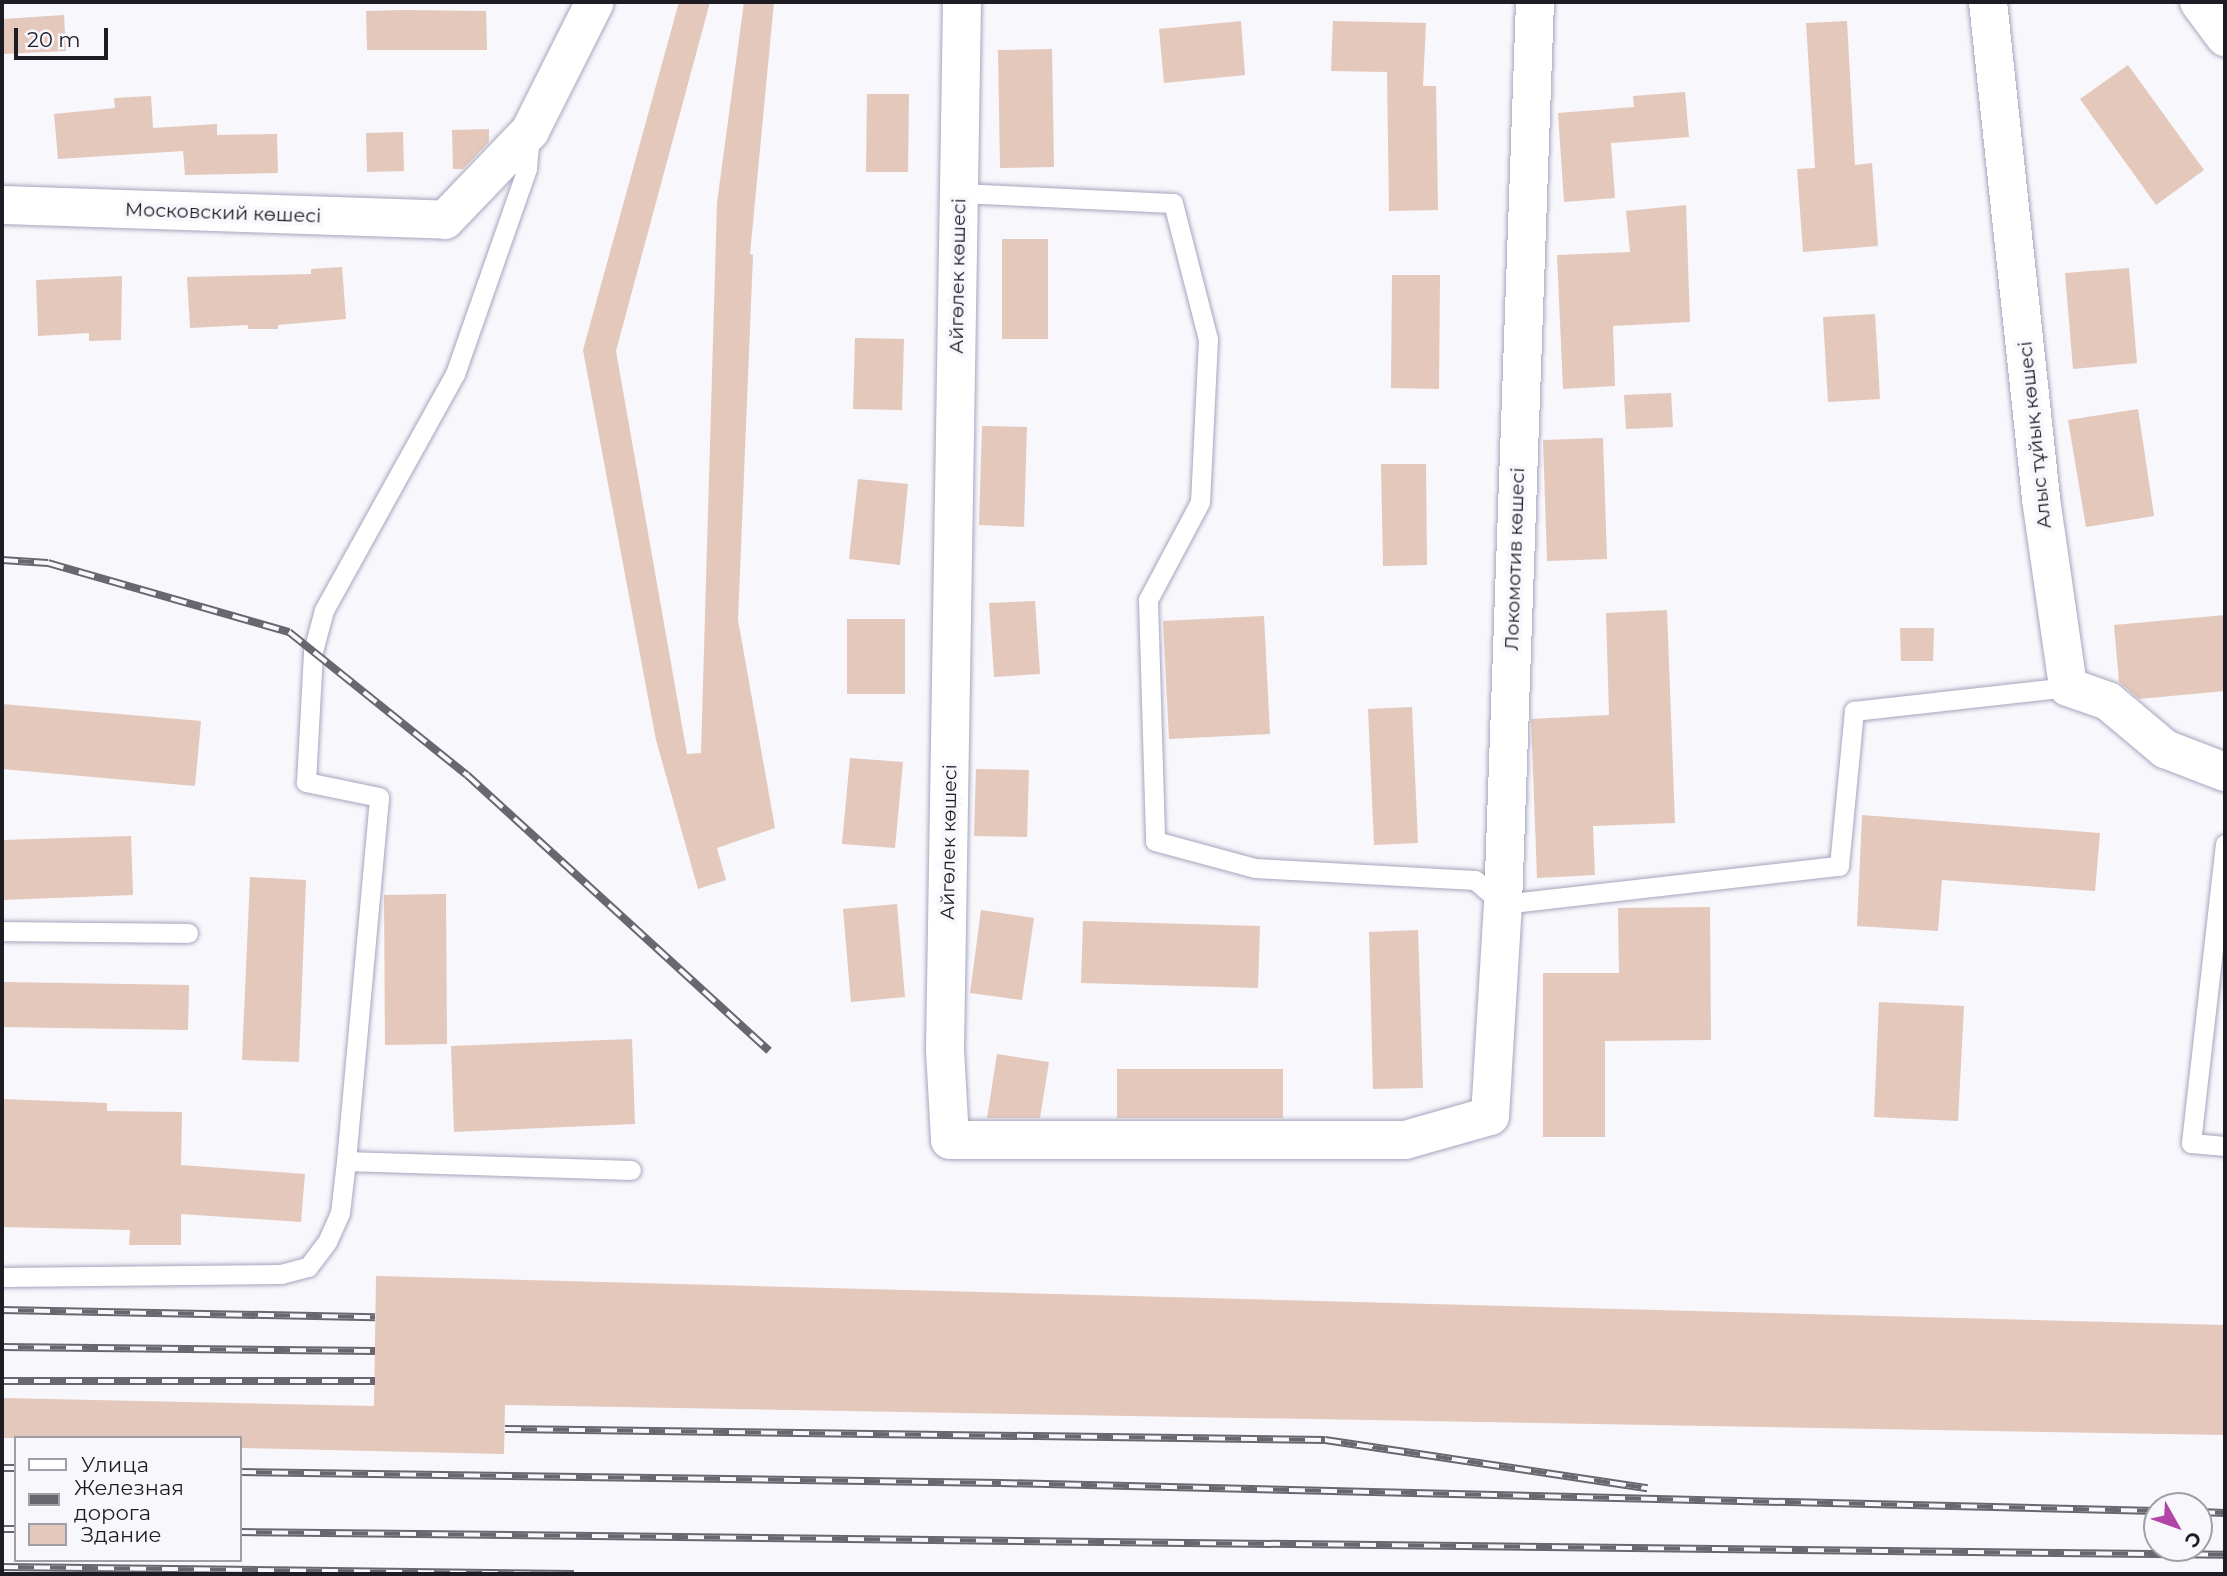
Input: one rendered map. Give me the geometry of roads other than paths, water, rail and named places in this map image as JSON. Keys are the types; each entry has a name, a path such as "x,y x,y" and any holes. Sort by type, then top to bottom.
{"street":[{"path":"530,131 595,2"},
{"name":"Айгөлек көшесі","path":"962,2 945,1050 950,1140 1405,1140 1490,1116"},
{"name":"Локомотив көшесі","path":"1490,1116 1503,904 1535,2"},
{"name":"Алыс тұйық көшесі","path":"1988,2 2041,499 2068,687"},
{"path":"2199,2 2225,37"},
{"name":"Московский көшесі","path":"2,205 445,220 530,131"},
{"path":"2068,687 2108,701 2165,749 2225,772"}],"lane":[{"path":"2,1277 281,1275 308,1267 340,1213 379,797 306,782 313,651 324,610 455,374 527,168 530,131"},
{"path":"959,194 1173,203 1208,340 1200,502 1148,600 1154,841 1255,868 1475,880 1503,904 1839,866 1854,711 2068,687"},
{"path":"2225,844 2191,1143 2225,1146"},
{"path":"2,931 188,933"},
{"path":"346,1161 631,1170"}],"railway":[{"path":"2,560 48,563 289,632 467,775 769,1051"},
{"path":"2,1310 375,1317"},
{"path":"2,1347 375,1351"},
{"path":"2,1381 375,1381"},
{"path":"505,1429 1325,1440 1647,1488"},
{"path":"2,1468 14,1468"},
{"path":"242,1472 1001,1483 2143,1511"},
{"path":"2213,1513 2225,1513"},
{"path":"2,1529 14,1529"},
{"path":"242,1532 2225,1555"},
{"path":"2,1567 574,1574"}]}
